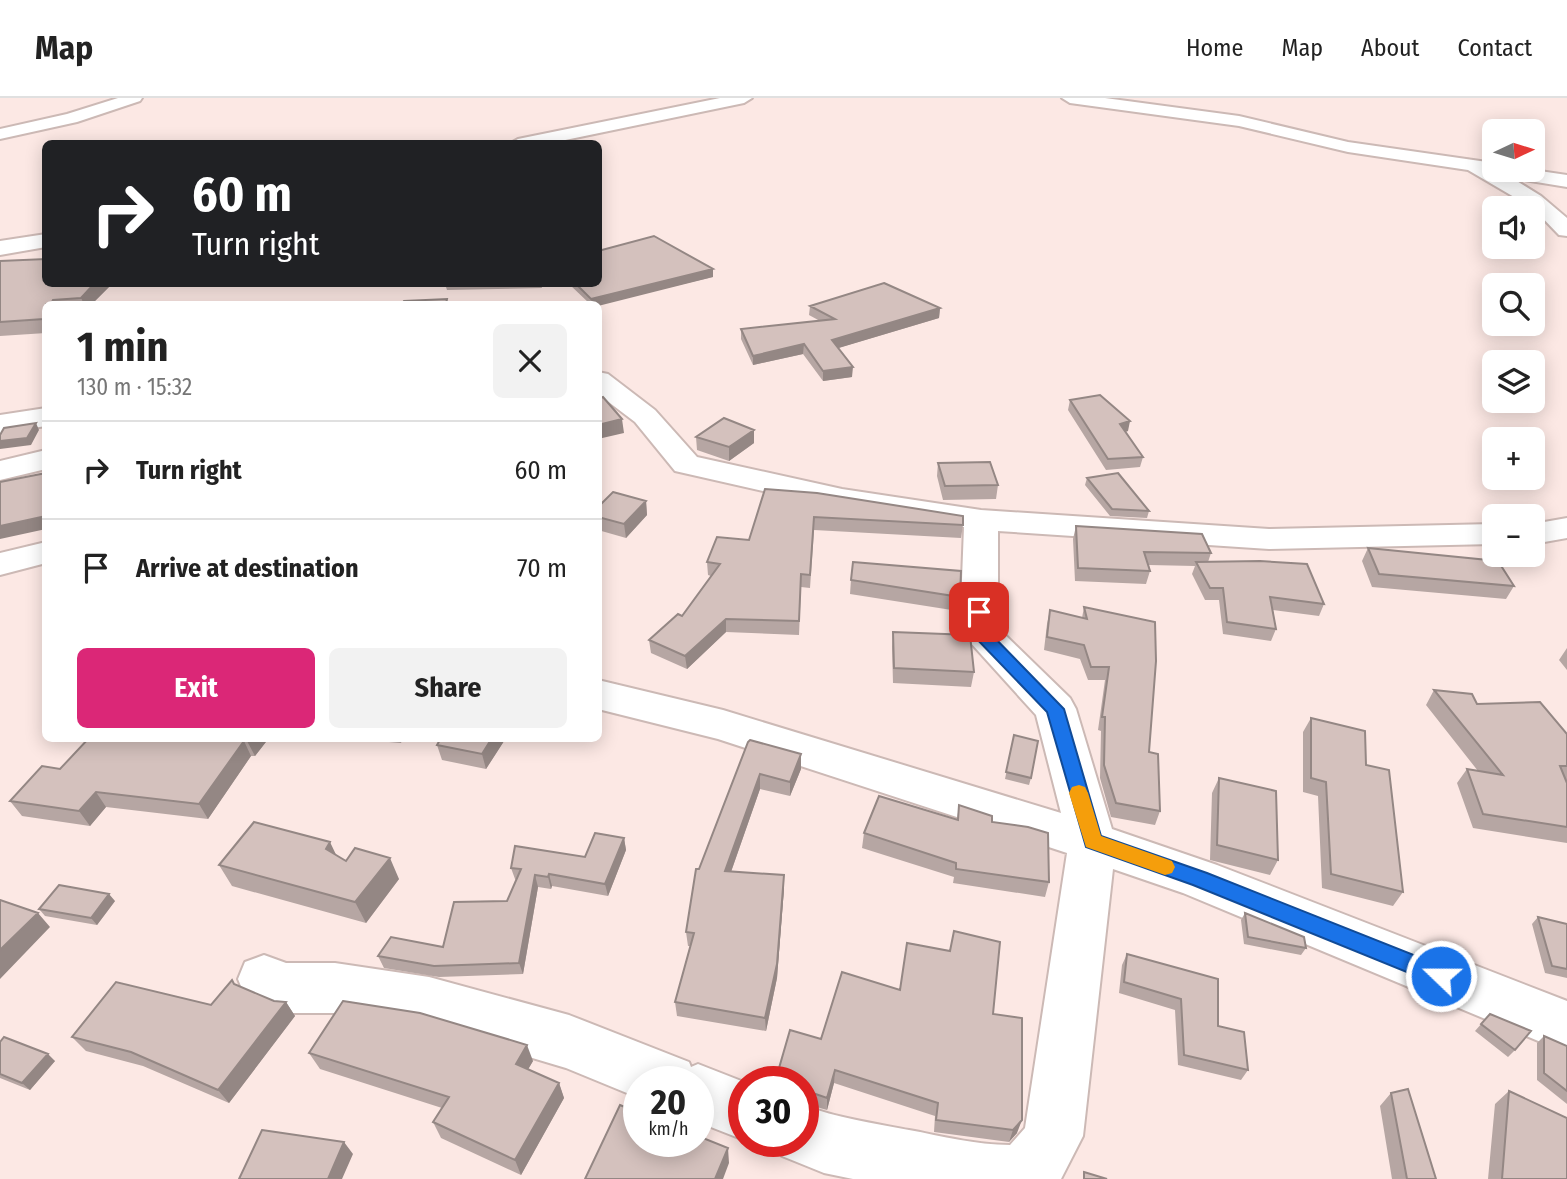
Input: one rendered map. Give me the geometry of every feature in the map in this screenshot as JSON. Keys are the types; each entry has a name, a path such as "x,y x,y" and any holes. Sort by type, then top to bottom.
{"street":[{"path":"0,134 71,118 134,98"},
{"path":"538,140 744,98"},
{"path":"1070,98 1239,121 1348,147 1482,167"},
{"path":"1473,165 1522,190 1546,207 1567,230"},
{"path":"1545,177 1567,181"},
{"path":"0,248 42,241"},
{"path":"602,383 645,416 686,464 842,499 981,520 1269,539 1482,534"},
{"path":"0,424 42,418"},
{"path":"0,471 42,460"},
{"path":"819,1141 978,1174 1015,1176 1034,1165 1047,1149 1053,1136 1093,842 1055,709 979,631 981,520"},
{"path":"0,564 42,553"},
{"path":"602,695 723,725 1093,842 1200,879 1567,1027"},
{"path":"264,979 284,988 335,988 429,1002 569,1042 629,1066"}],"building":[{"path":"654,236 713,269 591,299 579,287 602,287 602,250"},
{"path":"42,259 42,287 91,287 81,298 42,301 42,319 0,322 0,261"},
{"path":"884,283 940,308 832,340 853,367 823,371 804,344 753,356 741,329 835,319 810,306"},
{"path":"447,299 447,301 404,301"},
{"path":"1100,395 1130,421 1120,424 1143,457 1108,459 1070,400"},
{"path":"603,397 622,419 602,424"},
{"path":"724,418 754,430 729,447 696,437"},
{"path":"36,423 27,438 0,441 4,428"},
{"path":"990,462 998,485 945,486 938,463"},
{"path":"1118,473 1149,511 1112,509 1087,478"},
{"path":"42,474 42,517 0,526 0,482"},
{"path":"765,489 817,493 963,516 963,525 814,517 810,575 801,574 799,621 726,619 685,656 649,640 678,614 682,616 720,564 707,562 717,537 749,540"},
{"path":"613,492 646,501 624,524 602,518 602,503"},
{"path":"1076,526 1202,534 1211,553 1144,552 1150,571 1078,568"},
{"path":"1368,548 1482,559 1482,567 1502,567 1514,586 1379,574"},
{"path":"1260,561 1307,564 1324,604 1270,597 1276,629 1227,622 1223,588 1210,588 1196,562"},
{"path":"853,562 961,571 960,597 851,580"},
{"path":"1084,607 1155,622 1156,661 1149,752 1158,754 1160,811 1116,803 1104,765 1105,717 1102,717 1109,667 1091,667 1084,645 1047,637 1050,610 1087,619"},
{"path":"893,632 970,635 974,672 894,668"},
{"path":"1434,690 1472,694 1477,704 1540,702 1567,734 1567,766 1560,766 1567,783 1567,827 1483,814 1467,769 1503,775"},
{"path":"1311,718 1365,731 1366,765 1389,770 1403,892 1331,874 1326,782 1311,778"},
{"path":"1014,735 1038,741 1031,778 1006,772"},
{"path":"750,740 801,754 790,782 760,774 725,871 784,875 777,964 765,1018 675,1002 694,933 686,932 696,869 699,869"},
{"path":"85,742 243,742 199,804 96,792 79,811 10,801 42,766 60,769"},
{"path":"439,742 490,742 482,754 437,745"},
{"path":"1219,778 1276,791 1278,860 1217,845"},
{"path":"879,796 958,820 959,805 992,816 992,822 1048,833 1049,882 956,869 956,863 864,833"},
{"path":"254,822 330,842 326,849 346,861 355,848 390,858 355,902 219,865"},
{"path":"595,833 624,838 605,884 549,874 548,877 535,875 519,963 434,966 378,956 391,937 443,947 454,902 507,901 521,869 511,868 515,846 585,857"},
{"path":"59,885 109,894 91,918 39,909"},
{"path":"0,900 38,913 0,950"},
{"path":"1245,913 1304,937 1306,948 1248,937"},
{"path":"1538,917 1567,924 1567,969 1552,966"},
{"path":"954,931 1000,942 993,1014 1022,1018 1022,1120 1013,1130 936,1120 938,1103 835,1070 827,1098 819,1095 819,1066 780,1066 790,1030 821,1039 842,972 900,990 907,943 950,951"},
{"path":"1127,954 1218,979 1218,1026 1244,1032 1248,1070 1184,1055 1181,999 1124,982"},
{"path":"232,980 234,984 274,1001 286,1002 218,1090 131,1052 72,1037 116,982 211,1005"},
{"path":"343,1001 420,1013 527,1045 516,1064 559,1083 515,1160 433,1122 449,1097 309,1053"},
{"path":"1490,1014 1531,1031 1515,1050 1481,1024"},
{"path":"1544,1036 1567,1046 1567,1091 1544,1073"},
{"path":"4,1037 48,1054 22,1083 0,1074 0,1042"},
{"path":"1408,1089 1436,1179 1407,1179 1391,1093"},
{"path":"1509,1091 1567,1118 1567,1179 1502,1179"},
{"path":"620,1105 623,1106 623,1157 714,1157 714,1142 728,1148 715,1179 585,1179"},
{"path":"262,1130 344,1142 328,1179 239,1179"},
{"path":"1084,1172 1107,1179 1084,1179"}],"slow traffic":[{"path":"1079,793 1093,842 1165,867"}],"route":[{"path":"979,612 979,631 1055,709 1093,842 1200,879 1441,976"}]}
